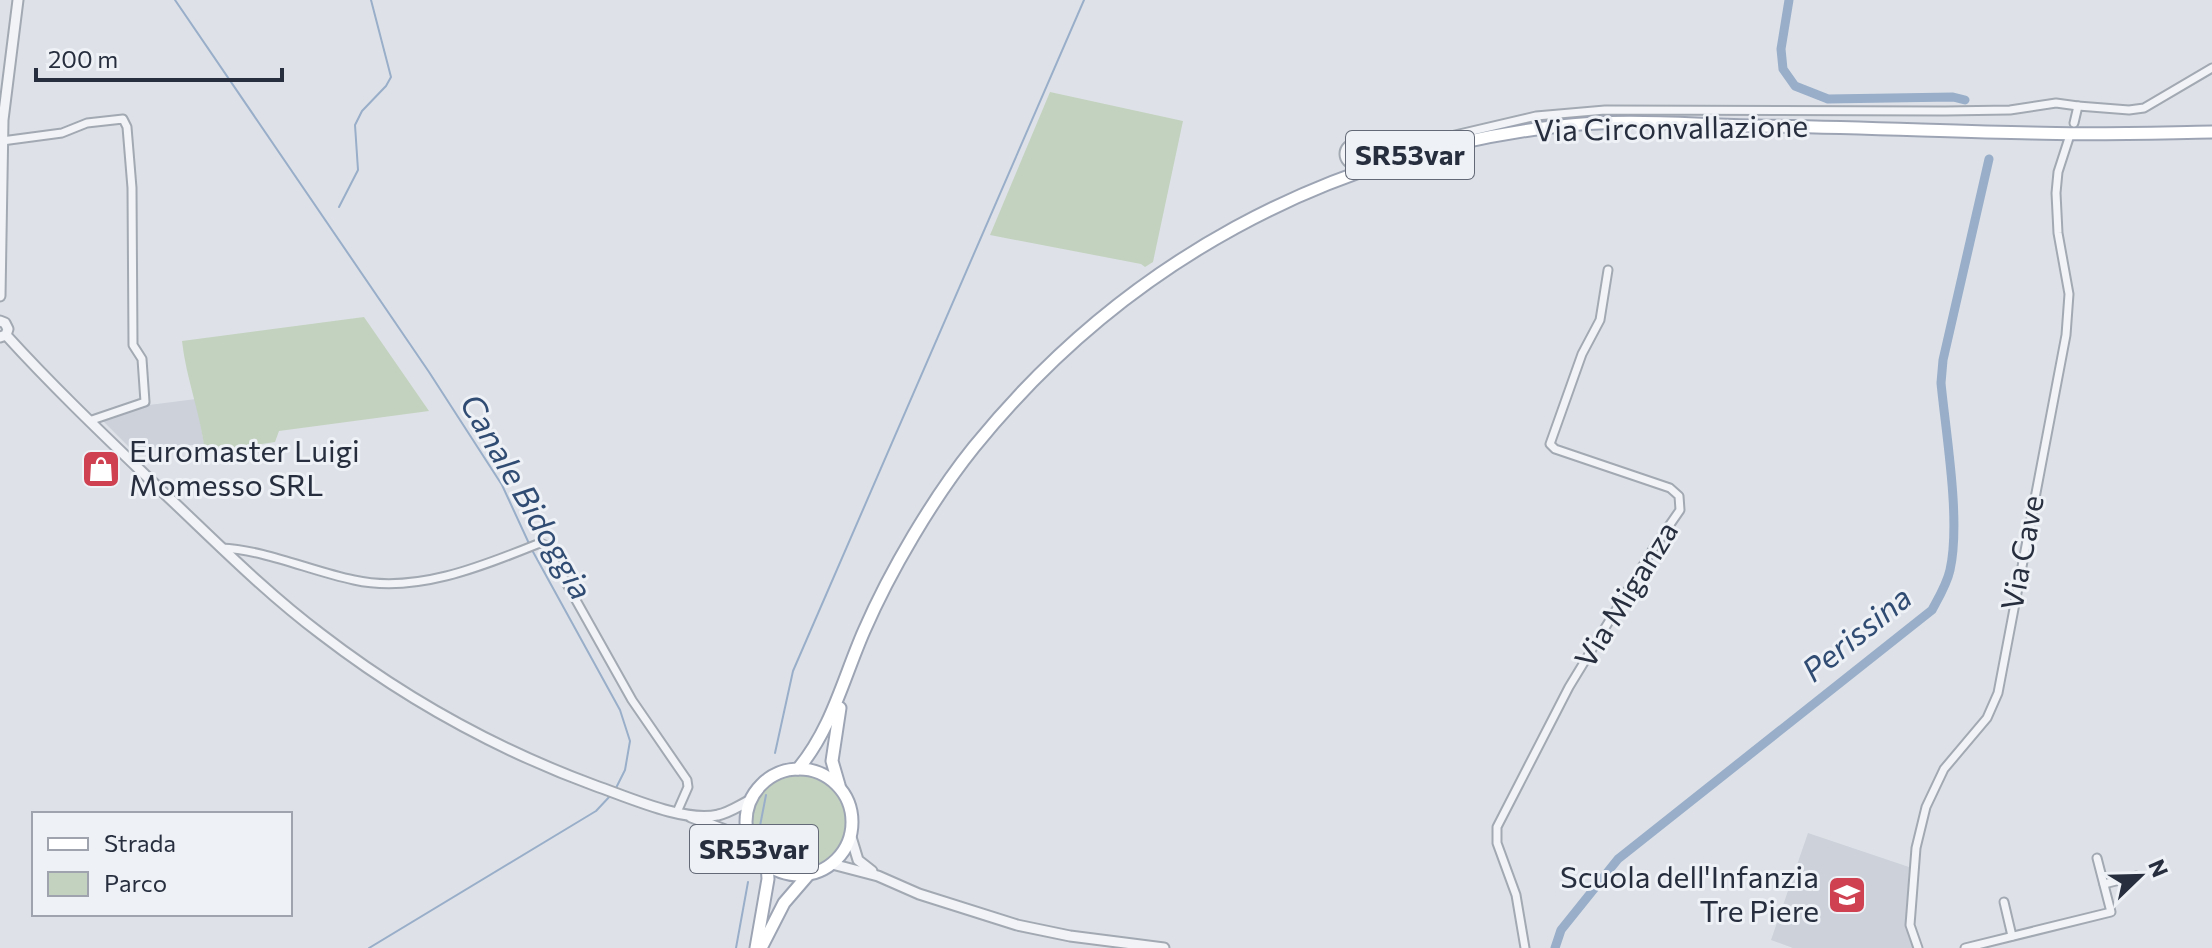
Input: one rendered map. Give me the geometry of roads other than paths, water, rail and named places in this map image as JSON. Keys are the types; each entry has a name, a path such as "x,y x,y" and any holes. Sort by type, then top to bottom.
{"main road":[{"name":"Via Circonvallazione","path":"798,769 823,733 882,594 932,507 972,449 1073,342 1144,285 1197,249 1290,198 1404,156 1457,142 1565,125 1904,127 2034,133 2212,132"},
{"name":"Via Circonvallazione","path":"841,788 832,761 844,684"},
{"name":"SR53var","path":"798,769 824,775 841,788 852,812 851,837 832,864 809,874 787,874 767,864 756,853 749,839 746,819 751,800 772,776 798,769"},
{"name":"SR53var","path":"758,948 768,879 767,864"},
{"name":"SR53var","path":"758,948 784,903 809,874"}],"street":[{"path":"0,296 2,141 18,0"},
{"path":"0,47 13,48"},
{"path":"1391,150 1350,145 1345,150 1345,157 1351,164 1358,164 1391,150 1536,116 1605,110 2010,110 2056,103 2129,110 2144,108 2212,68"},
{"path":"2074,123 2078,106"},
{"path":"2,141 62,133 87,123 108,120 123,119 127,127 132,188 133,345 142,359 145,402 89,421"},
{"name":"Via Cave","path":"1918,948 1910,925 1918,836 1926,807 1944,769 1987,718 1998,693 2066,335 2069,294 2058,233 2056,193 2058,172 2069,138"},
{"path":"1363,147 1366,154 1364,160"},
{"name":"Via Miganza","path":"1525,948 1516,895 1497,843 1497,827 1569,687 1680,510 1679,496 1670,488 1555,449 1550,444 1582,354 1600,320 1608,270"},
{"path":"0,321 7,327 3,336 221,548 319,633 409,694 495,742 605,789 677,812 714,816 751,800"},
{"path":"221,548 241,550 354,580 386,585 428,580 540,543 549,549 632,700 687,780 688,787 677,812"},
{"path":"689,815 698,822 749,839"},
{"path":"851,837 858,860 878,876"},
{"path":"1965,948 2111,912 2097,858"},
{"path":"832,864 878,876 919,894 1017,925 1070,936 1164,948"},
{"path":"2104,884 2136,876"},
{"path":"2004,902 2012,936"}],"waterway":[{"name":"Canale Bidoggia","path":"175,0 429,372 502,485 532,550 620,710 630,741 625,770 615,790"},
{"path":"339,207 358,170 355,125 362,111 391,77 371,0"},
{"path":"775,753 793,671 1084,0"},
{"name":"Perissina","path":"1789,0 1781,49 1783,69 1795,86 1828,99 1953,97 1965,100"},
{"name":"Perissina","path":"1555,948 1561,930 1618,859 1932,610 1947,580 1953,550 1952,478 1941,383 1943,360 1989,159"},
{"name":"Canale Bidoggia","path":"369,948 596,811 611,795"},
{"path":"759,831 766,795"},
{"path":"736,948 748,882"}],"place":[{"name":"Euromaster Luigi Momesso SRL","path":"101,469"},
{"name":"Scuola dell'Infanzia Tre Piere","path":"1847,895"}]}
